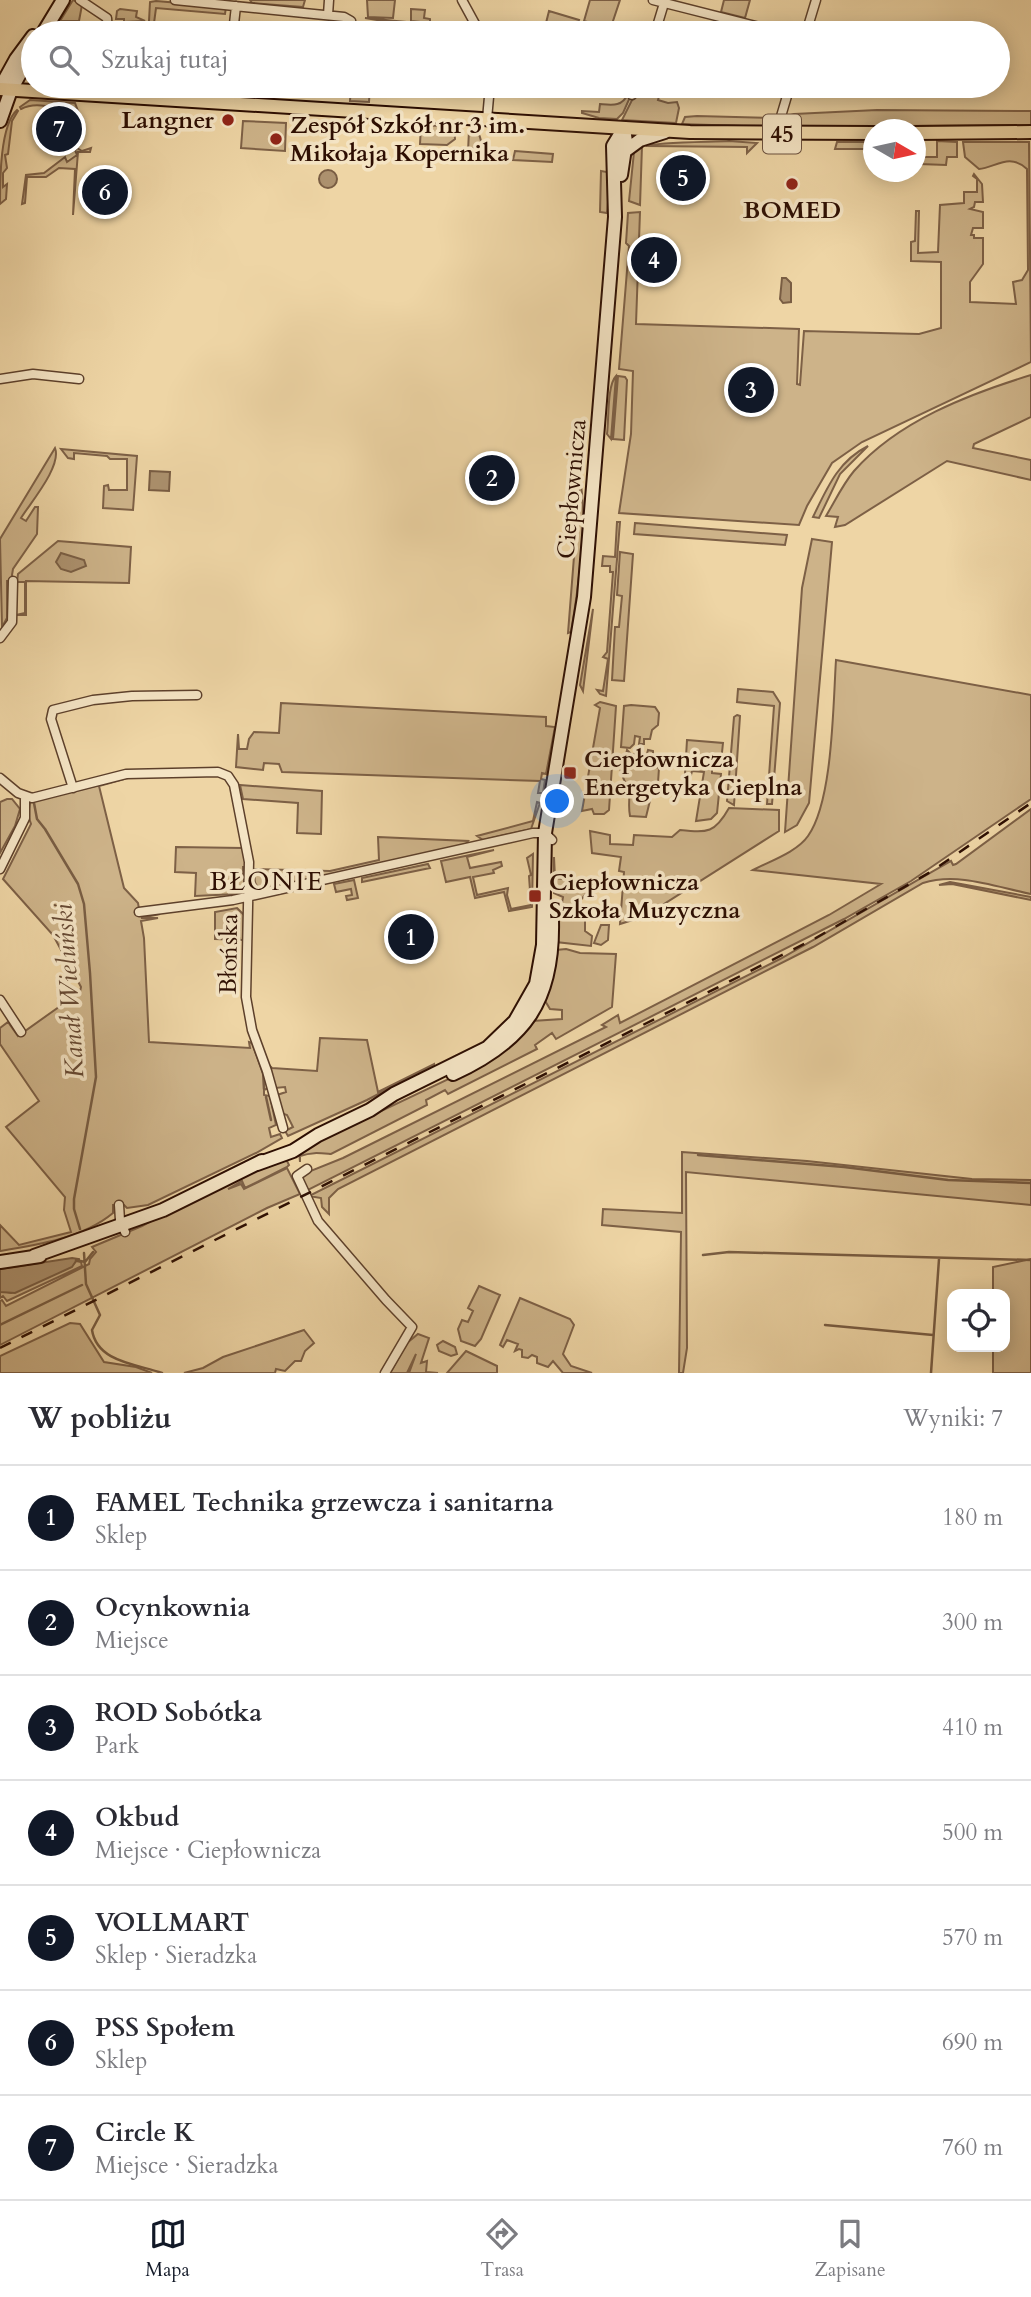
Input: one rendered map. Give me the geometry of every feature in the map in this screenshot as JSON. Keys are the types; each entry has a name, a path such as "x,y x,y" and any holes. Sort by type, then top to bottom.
{"main road":[{"path":"50,21 63,0"},
{"path":"0,121 4,89 21,53"},
{"path":"4,89 21,66"},
{"name":"45","path":"147,98 670,131 863,134"},
{"path":"596,126 619,149 670,131"},
{"name":"Ciepłownicza","path":"0,1262 34,1256 124,1228 257,1164 286,1147 370,1110 396,1102 485,1059 513,1038 531,1014 543,989 551,958 551,832 592,599 624,207 619,149 627,138 624,128"},
{"path":"926,133 1031,132"}],"street":[{"path":"80,0 107,18 107,21"},
{"path":"175,0 221,2 236,6 344,17 351,21"},
{"path":"328,15 329,0"},
{"path":"462,0 473,21"},
{"path":"653,0 737,21"},
{"path":"810,21 816,0"},
{"path":"658,21 664,2"},
{"path":"234,21 236,6"},
{"path":"226,103 227,98"},
{"path":"487,119 489,98"},
{"path":"778,134 787,98"},
{"path":"0,379 33,374 79,379"},
{"path":"0,638 12,622 13,581"},
{"path":"73,788 51,719 53,710 132,696 197,695"},
{"name":"Błońska","path":"25,797 36,798 126,774 226,774 234,785 248,852 245,983 247,1005 252,1031 267,1071 283,1128"},
{"path":"0,778 25,797 25,818 0,869"},
{"path":"139,912 249,897 530,834 551,832"},
{"path":"0,1000 21,1032"},
{"path":"307,1169 297,1176 315,1216 412,1327 384,1373"},
{"path":"119,1205 124,1228"}],"shaded area":[{"path":"73,0 82,5 79,21 60,21"},
{"path":"250,0 305,0 303,7 252,3"},
{"path":"367,0 395,0 393,18 368,17"},
{"path":"590,0 620,0 613,21 584,21"},
{"path":"724,0 750,0 745,18 721,12"},
{"path":"150,2 226,7 225,14 156,8 154,21 149,21"},
{"path":"411,9 425,10 424,18 430,19 430,21 411,21"},
{"path":"117,11 137,11 136,17 145,21 116,19"},
{"path":"549,11 579,20 579,21 546,21"},
{"path":"350,98 369,98 369,102 350,101"},
{"path":"630,98 617,119 582,113 599,112 600,104 620,103"},
{"path":"633,98 659,98 668,103 677,102 679,108 676,123 622,120"},
{"path":"30,100 75,103 78,111 70,116 69,111 67,115 46,106 33,105 21,109 20,107"},
{"path":"17,110 12,121 8,154 5,155 7,168 3,173 3,187 7,184 6,199 0,204 4,140 11,117"},
{"path":"877,110 1031,111 1031,125 926,126 926,119 863,119 863,126 784,127 787,116"},
{"path":"685,117 769,118 774,122 771,127 682,124"},
{"path":"243,121 286,123 285,151 241,148"},
{"path":"389,124 397,127 398,125 447,126 454,128 455,139 447,145 420,144 421,126 410,129 388,127"},
{"path":"469,130 478,133 482,147 476,146 468,152"},
{"path":"937,141 957,142 957,157 947,157 946,165 926,164 926,157 937,157"},
{"path":"837,142 863,142 863,149 835,149"},
{"path":"963,142 1029,142 1031,362 862,442 832,463 799,525 619,513 631,434 633,371 619,369 629,246 626,243 628,213 640,212 636,324 799,329 797,384 800,385 804,331 919,334 941,328 941,262 911,261 916,211 919,211 918,253 938,252 940,205 964,203 964,192 977,192 977,179 974,174 982,184 983,202 975,202 970,209 983,212 983,228 973,228 971,235 974,235 974,238 983,238 983,264 970,282 970,302 1016,304 1013,282 1022,280 1028,270 1027,169 1008,161 979,169 965,157"},
{"path":"673,143 757,143 747,153 747,147 648,146"},
{"path":"642,146 640,205 629,201 634,152"},
{"path":"77,148 82,151 91,148 90,152 78,152 73,215 75,169 59,168 46,177 27,177 25,203 22,204 26,175 44,173 65,157 67,162 77,155"},
{"path":"515,151 553,154 552,162 513,160"},
{"path":"324,170 332,170 337,179 335,186 324,188 319,183 319,175"},
{"path":"601,171 607,172 607,213 600,212"},
{"path":"782,278 791,283 791,302 783,303 780,299"},
{"path":"1031,375 1031,417 974,444 973,448 1031,460 1031,480 947,461 845,525 835,527 838,517 826,516 854,471 891,438 936,411"},
{"path":"616,376 611,439 607,434 609,403"},
{"path":"618,376 627,380 624,440 613,439"},
{"path":"868,446 840,474 819,518 813,517 841,467"},
{"path":"55,448 56,456 50,474 21,518 26,521 35,507 38,507 37,534 13,569 11,581 7,581 7,618 2,627 0,539"},
{"path":"61,449 137,456 133,510 103,508 104,486 108,485 109,490 127,490 127,459 74,453 74,459 68,458"},
{"path":"150,471 170,472 169,491 149,490"},
{"path":"580,480 583,514 581,555 571,632 568,633"},
{"path":"617,522 620,522 606,696 597,690 603,691 608,659 603,657 607,652 613,572 610,572 610,566 602,566 603,556 615,557"},
{"path":"635,523 787,535 785,545 634,534"},
{"path":"812,539 832,542 809,803 797,825 785,832 802,588"},
{"path":"58,541 131,547 129,583 26,581 26,615 16,615 25,613 25,582 17,582 18,574"},
{"path":"620,552 633,554 624,681 612,680 615,627 619,627 622,596 617,595"},
{"path":"61,553 84,560 86,566 71,572 61,569 56,562"},
{"path":"593,609 583,691 580,685"},
{"path":"836,660 1031,695 1031,799 911,881 844,919 306,1191 300,1177 303,1174 343,1158 606,1027 602,1025 618,1015 620,1023 829,915 881,884 753,870 797,847 808,836 816,820 827,777"},
{"path":"738,689 773,692 780,703 772,804 767,804 774,706 737,702"},
{"path":"600,702 616,706 609,810 604,814 594,814 592,809 582,811 600,708 595,705"},
{"path":"281,703 546,717 546,726 555,727 546,774 542,773 541,779 545,780 543,793 538,793 540,781 282,772 279,764 264,763 263,770 236,767 238,734 239,749 247,749 254,732 279,733"},
{"path":"624,706 655,707 659,713 658,725 652,730 650,739 644,739 644,744 639,744 640,737 635,736 634,744 630,748 621,747"},
{"path":"740,716 734,805 727,801 734,717"},
{"path":"687,740 723,743 721,762 712,762 712,773 721,774 717,813 711,819 696,821 704,772 692,771 691,775 685,774"},
{"path":"627,750 631,754 641,755 641,761 645,762 648,750 653,751 653,766 659,768 658,783 654,784 646,817 630,816 629,793 620,766 620,760 625,760"},
{"path":"128,778 99,786 124,888 138,903 139,909 160,914 141,918 158,918 141,921 149,1042 250,1048 249,1042 252,1043 268,1088 264,1090 264,1095 270,1096 276,1125 269,1128 271,1137 280,1134 282,1138 148,1205 127,1208 124,1205 113,1205 113,1213 88,1229 45,1243 0,1251 0,1225 19,1245 71,1232 64,1210 65,1197 6,1127 39,1101 0,1044 0,1028 8,1022 18,1036 80,992 81,987 53,935 3,879 31,824 28,815 30,802"},
{"path":"240,785 322,791 321,834 297,833 298,803 243,799"},
{"path":"12,799 20,809 15,826 0,853 0,802"},
{"path":"537,802 540,803 531,829 483,840 477,836 533,821"},
{"path":"729,808 779,810 779,831 645,916 620,924 624,872 619,871 621,857 592,853 590,831 610,835 610,844 633,845 634,835 672,837 680,830 710,830"},
{"path":"1031,809 1031,894 963,880 923,883 813,947 338,1189 329,1198 329,1214 322,1207 321,1198 309,1196 780,959 951,861 953,865 956,864"},
{"path":"378,837 468,841 465,845 266,890 255,883 255,869 330,871 379,860"},
{"path":"176,847 243,848 246,867 243,867 243,878 246,879 246,885 237,894 195,896 196,873 175,872"},
{"path":"494,850 467,857 470,868 501,862 502,866 493,870 494,873 473,877 477,895 508,888 511,909 531,905 531,875 527,858 533,854 532,907 509,911 504,892 475,898 470,877 446,882 441,861"},
{"path":"554,857 555,878 593,882 578,903 585,912 585,931 592,936 591,946 556,942 554,905 562,903 563,897 554,893"},
{"path":"428,864 430,868 362,882 362,878"},
{"path":"354,880 358,898 347,900 346,896 352,895 351,889 336,892 334,884"},
{"path":"950,882 1031,897 1031,900 952,884 939,885"},
{"path":"237,908 244,915 243,940 215,939 215,912"},
{"path":"601,925 609,925 608,940 601,945 594,943"},
{"path":"566,949 580,953 616,954 612,1007 556,1039 552,1033 535,1045 537,1049 448,1094 445,1090 426,1100 427,1105 331,1154 300,1156 300,1162 299,1150 474,1067 532,1021 562,1019 562,1010 550,1009 544,999 556,950"},
{"path":"320,1038 367,1040 378,1092 434,1065 367,1100 288,1136 285,1131 293,1127 287,1115 281,1113 277,1095 286,1092 285,1087 275,1088 268,1064 272,1068 317,1071"},
{"path":"682,1152 807,1161 972,1179 1031,1180 1031,1205 686,1172 687,1348 683,1373 679,1373 681,1232 602,1225 603,1209 682,1213"},
{"path":"285,1157 289,1165 287,1167 245,1188 242,1181 228,1189 241,1184 244,1189 287,1168 300,1194 267,1208 0,1345 0,1301 6,1306 89,1264 96,1252 92,1247"},
{"path":"72,1258 79,1261 72,1267 15,1293 0,1292 0,1269"},
{"path":"1031,1259 1031,1373 993,1373 993,1352 1010,1352 1010,1289 993,1289 993,1267"},
{"path":"76,1261 81,1262 82,1266 7,1301 3,1296 0,1298 0,1292 11,1293 71,1267"},
{"path":"479,1286 500,1295 481,1339 475,1346 461,1341 458,1329 462,1320 468,1322 473,1311 468,1308"},
{"path":"520,1298 570,1319 574,1325 563,1354 571,1366 592,1373 563,1373 553,1361 548,1367 537,1363 537,1357 532,1355 528,1358 522,1357 522,1350 515,1351 518,1344 507,1340 503,1347 500,1345"},
{"path":"70,1323 80,1324 104,1362 136,1367 152,1373 0,1373 0,1356"},
{"path":"304,1330 314,1343 305,1351 301,1361 295,1361 285,1371 276,1369 275,1373 184,1373 203,1368 223,1357"},
{"path":"418,1334 429,1338 421,1363 427,1361 426,1372 438,1373 409,1373 416,1354 407,1373 390,1373 407,1343"},
{"path":"443,1341 455,1347 457,1354 451,1356 439,1351 437,1345"},
{"path":"466,1351 497,1366 497,1373 447,1373"}],"waterway":[{"name":"Kanał Wieluński","path":"34,803 37,819 78,884 84,904 96,1077 74,1199 80,1229"},
{"path":"263,1071 264,1089"},
{"path":"266,1097 271,1120"},
{"path":"698,1155 844,1167 948,1180 1031,1183"},
{"name":"Kanał Wieluński","path":"76,1260 85,1262 93,1252"},
{"path":"703,1255 729,1252 1031,1260"},
{"name":"Kanał Wieluński","path":"84,1253 86,1284 100,1315 92,1330 95,1341 101,1349 119,1360 162,1373"},
{"path":"931,1373 939,1259"},
{"path":"0,1325 82,1285"},
{"path":"825,1325 933,1335"}],"railway":[{"path":"0,1348 814,939 932,871 1031,803"}],"place":[{"name":"Langner","path":"228,120"},
{"name":"Circle K","path":"59,129"},
{"name":"Zespół Szkół nr 3 im. Mikołaja Kopernika","path":"276,139"},
{"name":"VOLLMART","path":"683,178"},
{"name":"BOMED","path":"792,184"},
{"name":"PSS Społem","path":"105,192"},
{"name":"Okbud","path":"654,260"},
{"name":"ROD Sobótka","path":"751,390"},
{"name":"Ocynkownia","path":"492,478"},
{"name":"Ciepłownicza Energetyka Cieplna","path":"570,773"},
{"name":"Ciepłownicza Szkoła Muzyczna","path":"535,896"},
{"name":"FAMEL Technika grzewcza i sanitarna","path":"411,937"}],"district":[{"name":"BŁONIE","path":"267,881"}]}
